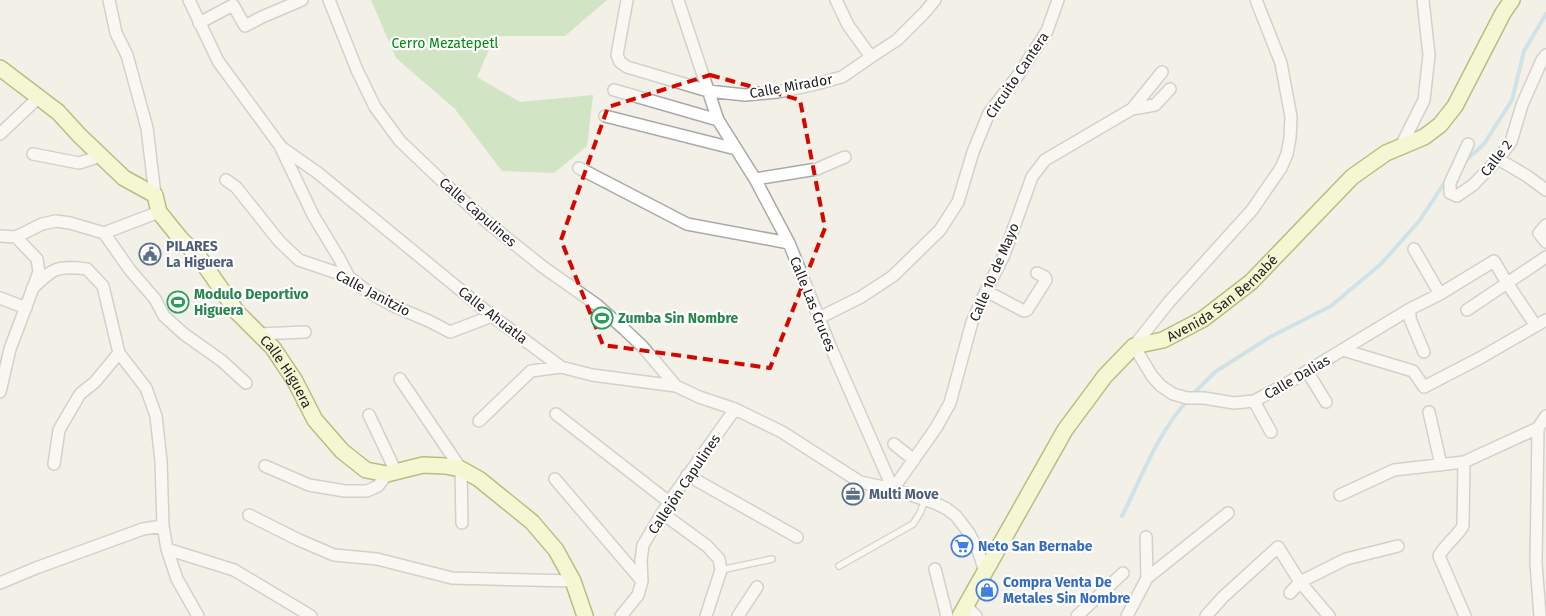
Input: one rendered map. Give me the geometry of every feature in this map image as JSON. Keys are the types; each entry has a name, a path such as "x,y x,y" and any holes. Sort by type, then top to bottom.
{"street":[{"path":"109,0 116,33 127,55 147,128 155,196"},
{"name":"Calle Ahuatla","path":"189,0 218,61 281,147 325,179 492,316 561,367 592,375 676,386 699,397 735,409 782,432 860,482 893,489"},
{"path":"199,23 233,5 245,26 302,0"},
{"name":"Calle Capulines","path":"329,0 357,70 375,107 400,141 488,222 543,267 597,305 642,346 676,386"},
{"name":"Calle Mirador","path":"626,0 617,55 620,62 627,67 708,91 745,95 778,92 842,77 871,56 898,40 935,0"},
{"name":"Calle Las Cruces","path":"678,0 718,120 755,179 790,243 831,348 893,489"},
{"path":"836,0 848,24 871,56"},
{"name":"Circuito Cantera","path":"819,318 861,297 893,276 940,230 958,202 973,152 990,113 1019,74 1047,31 1058,0"},
{"path":"967,613 985,572 1065,430 1105,376 1134,346 1169,302 1252,210 1281,168 1287,154 1291,117 1281,63 1256,0"},
{"path":"1401,146 1424,100 1429,55 1423,0"},
{"name":"Avenida San Bernabé","path":"1134,346 1163,340 1203,319 1251,282 1352,176 1401,146 1424,137 1440,125 1455,106 1501,7 1512,0"},
{"name":"Calle 2","path":"1467,148 1450,183 1450,193 1457,196 1473,185 1498,159 1511,142 1522,106 1546,55"},
{"path":"0,68 58,112 124,178 155,196"},
{"name":"Calle 10 de Mayo","path":"893,489 936,428 950,403 972,322 1004,255 1032,178 1045,160 1132,108 1162,72"},
{"path":"1132,108 1155,105 1170,89"},
{"path":"614,90 718,120"},
{"path":"0,134 39,97"},
{"path":"605,116 736,149"},
{"path":"281,147 314,215 349,277"},
{"path":"34,154 79,163 101,156"},
{"path":"755,179 817,169 846,157"},
{"path":"1498,159 1546,190"},
{"path":"579,168 687,224 790,243"},
{"name":"Calle Janitzio","path":"226,180 236,187 279,241 300,260 349,277 367,291 396,307 450,332 492,316"},
{"name":"Calle Higuera","path":"155,196 160,212 180,238 199,257 237,312 273,348 295,381 315,420 342,451 366,470 392,473 423,465 445,466 461,469 479,479 532,522 556,550 572,581 585,616"},
{"path":"104,233 160,212"},
{"path":"0,236 16,237 42,224 56,221 86,226 104,233 130,270 155,298 164,316 184,334 222,361 246,383"},
{"path":"1546,225 1539,233 1546,242"},
{"path":"0,392 10,349 38,272 37,259 16,237"},
{"path":"1414,249 1440,294"},
{"path":"1467,310 1546,257"},
{"name":"Calle Dalias","path":"1134,346 1152,376 1161,386 1173,394 1187,398 1204,398 1234,403 1254,401 1494,261 1506,283"},
{"path":"32,289 53,270 70,267 87,269 103,286 119,353 146,388 156,416 161,461 163,526 167,549 177,579 198,616"},
{"path":"986,291 1024,311 1027,310 1046,280 1045,277 1037,273"},
{"path":"1343,350 1413,371 1424,387 1541,323 1506,283"},
{"path":"0,298 26,308"},
{"path":"1410,309 1410,319 1424,352"},
{"path":"259,334 305,332"},
{"path":"54,464 59,430 70,410 80,394 95,382 119,353"},
{"path":"479,421 531,371 561,367"},
{"path":"1307,371 1326,402"},
{"path":"400,379 461,469 462,523"},
{"path":"1254,401 1271,432"},
{"name":"Callejón Capulines","path":"621,616 638,595 642,581 641,560 643,545 687,475 735,409"},
{"path":"1430,412 1441,466"},
{"path":"556,414 669,502"},
{"path":"265,466 309,485 345,491 367,491 378,486 392,473 369,415"},
{"path":"1340,496 1394,470 1464,462 1538,428 1546,416"},
{"path":"1538,428 1536,563 1540,616"},
{"path":"894,444 914,460"},
{"path":"1464,462 1464,526 1458,534 1443,546 1439,556 1465,616"},
{"path":"687,475 797,537"},
{"path":"554,479 642,581"},
{"path":"893,489 947,509 956,516 974,542 985,572"},
{"path":"662,513 707,546 719,559 721,570 706,616"},
{"path":"1127,616 1147,578 1228,513"},
{"path":"249,515 298,540 334,555 377,559 452,578 572,581"},
{"path":"0,583 142,529 163,526"},
{"path":"1146,537 1147,578"},
{"path":"1290,593 1300,582 1346,559 1398,546"},
{"path":"1206,616 1223,596 1278,547 1300,582 1329,616"},
{"path":"167,549 234,570 311,616"},
{"path":"935,568 947,616"},
{"path":"1077,616 1123,573"},
{"path":"738,616 757,587"}],"lane":[{"path":"839,566 912,524 920,514 925,500"},
{"path":"721,570 772,559"}],"highlighted area":[{"path":"710,75 800,100 825,228 770,368 603,345 561,240 608,107"}],"green space":[{"name":"Cerro Mezatepetl","path":"371,0 607,0 565,36 495,36 477,77 520,102 593,95 587,146 554,173 502,171 455,109 396,58"}],"waterway":[{"path":"1464,162 1484,144 1512,100 1524,51 1546,14"},
{"path":"1193,394 1215,372 1270,337 1331,306 1381,264 1420,220 1447,179"},
{"path":"1122,516 1167,427 1187,401"}],"place":[{"name":"PILARES La Higuera","path":"150,254"},
{"name":"Modulo Deportivo Higuera","path":"178,302"},
{"name":"Zumba Sin Nombre","path":"602,318"},
{"name":"Multi Move","path":"853,494"},
{"name":"Neto San Bernabe","path":"962,546"},
{"name":"Compra Venta De Metales Sin Nombre","path":"987,590"}]}
